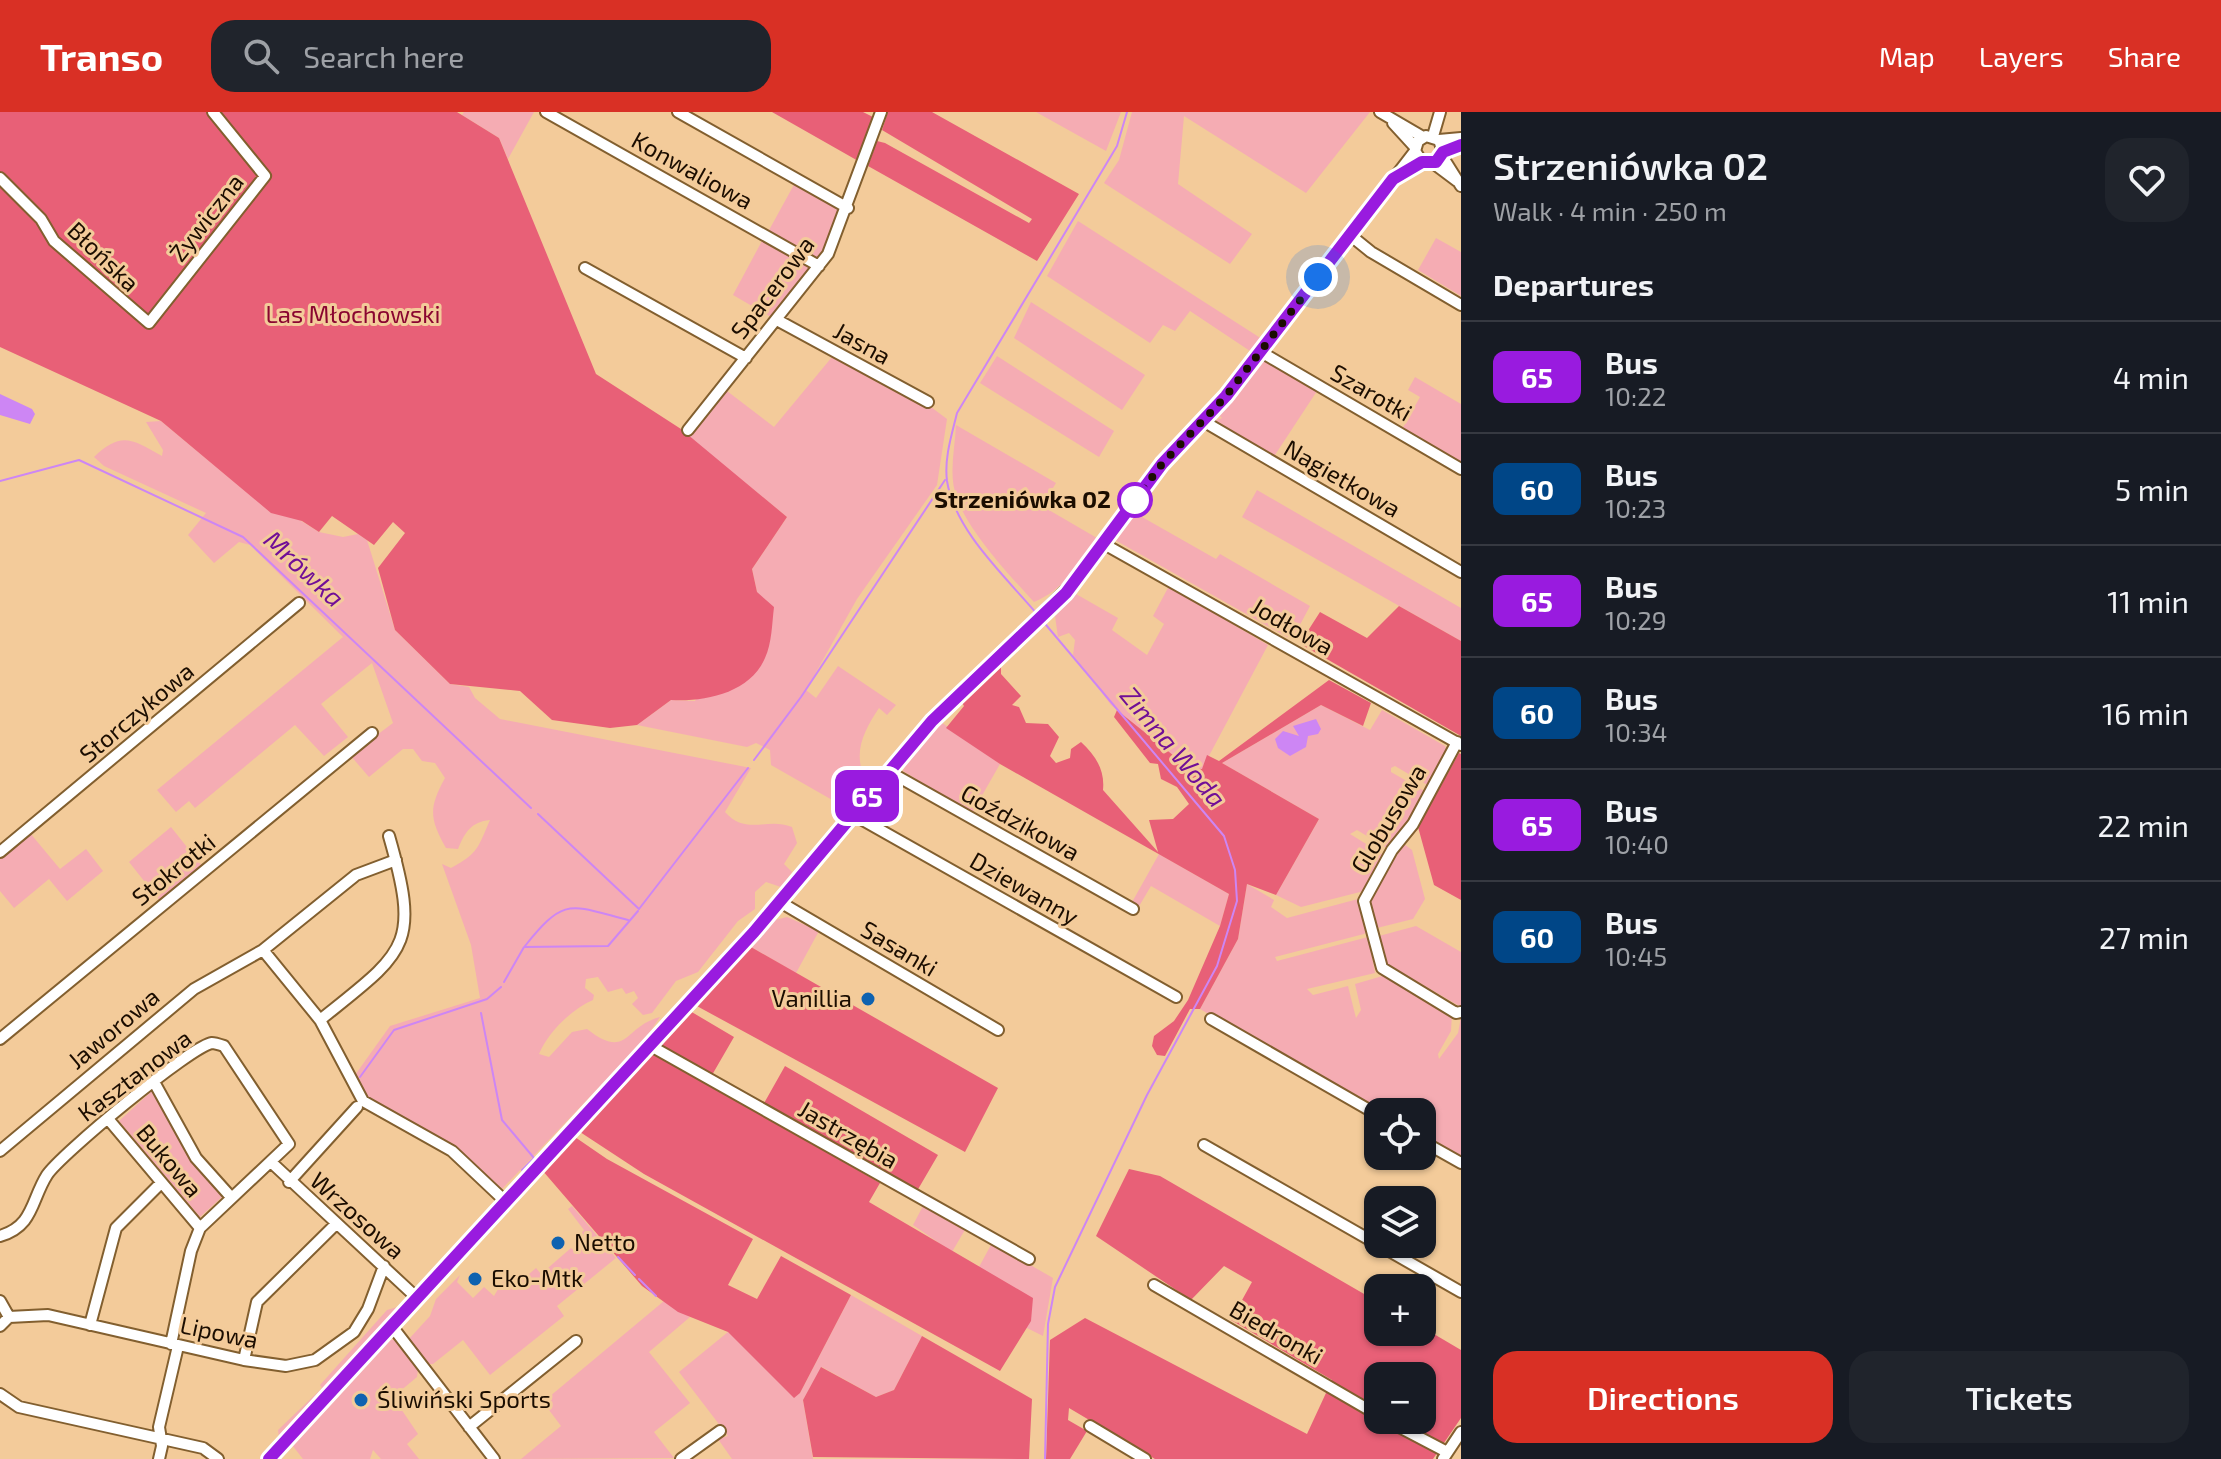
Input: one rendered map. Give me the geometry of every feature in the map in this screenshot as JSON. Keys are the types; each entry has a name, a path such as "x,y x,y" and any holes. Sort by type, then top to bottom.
{"street":[{"name":"Żywiczna","path":"151,323 265,176 213,112"},
{"name":"Konwaliowa","path":"546,112 819,266"},
{"path":"678,112 848,208"},
{"name":"Spacerowa","path":"688,430 819,266 848,208 881,112"},
{"path":"1380,112 1415,149 1435,158 1459,183"},
{"path":"1435,158 1432,138 1440,112"},
{"path":"1391,121 1432,138 1461,138"},
{"path":"269,1459 780,902 932,721 1041,618 1104,544 1162,464 1261,352 1415,149 1432,138"},
{"path":"1395,177 1461,145"},
{"name":"Błońska","path":"0,178 41,219 54,241 137,316 151,323"},
{"path":"1350,235 1368,251 1461,305"},
{"path":"585,268 746,358"},
{"name":"Jasna","path":"777,320 928,402"},
{"name":"Szarotki","path":"1261,352 1461,469"},
{"name":"Nagietkowa","path":"1203,421 1461,572"},
{"name":"Jodłowa","path":"1104,544 1459,744"},
{"name":"Storczykowa","path":"0,852 299,603"},
{"name":"Stokrotki","path":"0,1039 372,733"},
{"name":"Globusowa","path":"1459,744 1413,824 1392,850 1364,901 1382,968 1456,1013 1461,1012"},
{"name":"Goździkowa","path":"888,771 1133,909"},
{"name":"Dziewanny","path":"852,814 1176,997"},
{"path":"320,1020 383,969 397,949 406,905 389,836"},
{"name":"Jaworowa","path":"0,1151 194,989 263,950 356,875 396,860"},
{"name":"Sasanki","path":"780,902 998,1030"},
{"path":"263,950 320,1020 363,1101 452,1151 505,1201"},
{"path":"1211,1019 1364,1107"},
{"name":"Kasztanowa","path":"0,1236 24,1223 46,1176 154,1082 213,1043 224,1046 289,1144 272,1163"},
{"name":"Jastrzębia","path":"649,1045 1029,1259"},
{"path":"154,1082 196,1158 230,1196"},
{"path":"289,1182 357,1107"},
{"name":"Bukowa","path":"109,1120 200,1228"},
{"path":"1204,1145 1461,1292"},
{"path":"1436,1149 1461,1163"},
{"path":"159,1459 159,1427 191,1251 200,1228 230,1196 272,1163"},
{"name":"Wrzosowa","path":"272,1163 416,1297"},
{"path":"90,1325 116,1228 161,1183"},
{"path":"244,1360 257,1302 336,1224"},
{"name":"Lipowa","path":"9,1317 48,1315 244,1360 286,1366 315,1360 354,1332 368,1309 384,1266"},
{"name":"Biedronki","path":"1154,1285 1364,1407"},
{"path":"0,1301 9,1317 0,1326"},
{"path":"391,1325 494,1459"},
{"path":"469,1427 576,1341"},
{"path":"0,1394 19,1407 203,1448 218,1459"},
{"path":"1090,1426 1145,1459"},
{"path":"681,1459 720,1431"},
{"path":"1409,1434 1445,1456 1460,1435"}],"shaded area":[{"path":"464,112 534,112 508,159 499,138 462,115"},
{"path":"1036,112 1121,112 1106,151"},
{"path":"1132,112 1370,112 1306,193 1184,116 1178,184 1252,234 1230,264 1104,183 1119,160"},
{"path":"796,181 843,208 818,260 768,232"},
{"path":"1078,221 1262,339 1253,353 1190,311 1175,331 1163,325 1150,343 1047,276"},
{"path":"1436,238 1461,252 1461,296 1418,270"},
{"path":"763,239 810,268 771,317 733,295"},
{"path":"1031,302 1145,375 1122,410 1014,338"},
{"path":"997,356 1114,431 1099,457 980,383"},
{"path":"832,357 927,404 947,419 937,485 857,599 806,690 816,698 838,666 896,705 887,715 879,708 865,732 860,749 861,767 864,776 871,777 848,809 771,765 770,750 756,743 747,747 637,725 671,700 695,701 757,592 752,569 787,517 689,437 727,391 774,427"},
{"path":"1264,359 1317,391 1273,458 1212,422 1222,418 1219,415"},
{"path":"1415,377 1461,404 1461,465 1401,431 1420,397 1408,390"},
{"path":"0,394 32,409 35,414 30,424 0,415"},
{"path":"161,421 249,494 274,504 319,532 343,537 358,534 367,540 395,630 450,684 469,687 475,698 500,719 751,768 725,812 749,825 783,824 792,827 797,843 784,864 792,872 781,887 766,882 755,892 755,909 738,921 698,972 676,981 652,1013 643,1015 632,1004 638,998 634,991 626,994 622,988 608,992 598,977 586,979 585,988 594,995 593,1000 562,1022 539,1054 549,1057 572,1032 587,1029 600,1038 619,1042 648,1021 660,1017 645,1039 502,1189 452,1145 364,1096 355,1075 390,1026 480,998 471,945 442,864 451,868 467,858 480,843 490,820 470,829 458,849 446,848 433,814 445,778 435,763 422,761 413,749 403,749 369,777 350,755 393,723 372,663 321,704 348,737 324,756 295,725 195,808 189,801 176,812 157,790 343,637 250,545 239,542 214,563 188,535 206,513 104,466 94,457 112,443 127,440 162,456 163,450 146,422"},
{"path":"956,425 1056,483 1042,506 1097,538 1062,584 1034,602 991,553 962,511 953,480"},
{"path":"1257,490 1461,608 1461,641 1242,517"},
{"path":"1135,513 1216,559 1220,554 1310,606 1294,636 1287,637 1115,540"},
{"path":"1169,586 1268,645 1202,769 1189,768 1111,705 1073,655 1075,640 1069,633 1058,637 1055,616 1076,594 1118,618 1112,630 1147,655 1164,624 1153,616"},
{"path":"1321,705 1370,730 1382,710 1445,746 1448,754 1429,786 1395,766 1391,768 1391,772 1426,792 1409,823 1387,848 1357,830 1350,834 1384,855 1364,891 1301,907 1276,895 1319,819 1222,763"},
{"path":"1316,719 1321,729 1318,734 1308,736 1306,747 1290,756 1278,748 1275,739 1283,731 1299,736 1293,726"},
{"path":"941,722 1000,764 972,813 903,771 909,756"},
{"path":"171,827 202,866 160,901 129,862"},
{"path":"30,833 60,869 86,849 103,871 67,901 49,879 14,908 0,891 0,859"},
{"path":"1404,844 1412,850 1425,899 1413,919 1377,928 1369,900"},
{"path":"1159,854 1229,894 1220,926 1151,886 1138,908 1131,904"},
{"path":"1247,884 1274,900 1271,907 1287,918 1358,899 1367,931 1364,934 1275,957 1277,961 1368,937 1375,973 1307,989 1313,995 1348,986 1356,1018 1361,1010 1355,984 1386,975 1443,1013 1445,1010 1452,1014 1451,1031 1438,1054 1439,1059 1458,1033 1461,1017 1461,1160 1436,1146 1436,1098 1364,1098 1364,1104 1200,1009 1238,939"},
{"path":"787,917 819,931 796,973 751,947 775,920"},
{"path":"1416,926 1461,952 1461,1007 1387,964 1379,936"},
{"path":"153,1090 192,1160 222,1197 200,1217 119,1121"},
{"path":"572,1206 616,1258 557,1306 564,1316 490,1375 463,1340 433,1364 427,1364 408,1340 430,1316 436,1299 460,1275 457,1282 473,1298 484,1287 494,1296 504,1279 507,1281 511,1276 515,1286 536,1268 541,1274 571,1248 576,1252 586,1243 579,1235 584,1230 568,1209"},
{"path":"923,1206 966,1228 952,1252 913,1225"},
{"path":"992,1243 1053,1278 1043,1336 1025,1327 979,1267"},
{"path":"851,1295 922,1336 894,1390 876,1397 822,1367 803,1400 813,1459 732,1459 718,1439 728,1436 679,1372 728,1332 800,1393"},
{"path":"664,1301 690,1317 649,1352 690,1403 654,1432 674,1458 521,1459 561,1426 543,1402"},
{"path":"404,1305 279,1437 278,1430 322,1388 320,1385 387,1310"},
{"name":"Śliwiński Sports","path":"387,1340 395,1340 418,1369 417,1377 393,1397 418,1434 407,1444 419,1459 381,1459 373,1450 370,1459 303,1459 292,1445"}],"green space":[{"name":"Las Młochowski","path":"0,112 457,112 499,138 596,374 681,429 787,517 752,569 757,592 774,607 769,646 758,670 749,680 725,693 698,699 671,700 637,725 610,728 552,720 520,691 450,684 395,630 378,568 405,533 393,522 374,545 332,516 319,532 302,521 271,513 161,421 0,347"},
{"path":"772,112 863,112 875,118 860,162"},
{"path":"888,112 932,112 1079,194 1037,261 868,166 877,141 885,143 1029,223 1032,219 882,130"},
{"path":"1399,606 1461,641 1461,736 1304,646 1302,640 1320,612 1367,638"},
{"path":"1001,666 1001,674 1021,696 1012,705 1019,707 1026,723 1048,724 1059,737 1050,756 1056,763 1070,758 1071,749 1081,742 1098,764 1103,776 1103,790 1158,852 1149,820 1173,819 1189,804 1177,787 1161,779 1158,764 1150,763 1114,717 1117,710 1189,768 1202,769 1207,755 1219,761 1329,680 1371,703 1363,726 1321,705 1222,763 1319,819 1276,895 1247,884 1238,939 1200,1009 1190,1009 1165,1056 1157,1055 1152,1046 1154,1036 1174,1021 1188,1000 1220,926 1229,894 1000,764 946,728 964,706 961,701"},
{"path":"1459,753 1461,900 1434,885 1418,827"},
{"path":"751,947 998,1088 965,1152 695,1005"},
{"path":"690,1011 734,1037 712,1075 658,1045"},
{"path":"653,1051 880,1183 869,1202 1033,1298 1031,1321 1000,1371 644,1174 577,1130"},
{"path":"785,1066 938,1155 917,1191 763,1105"},
{"path":"572,1135 607,1159 753,1239 728,1285 757,1299 781,1256 851,1295 800,1393 794,1398 728,1332 678,1312 642,1286 542,1170"},
{"path":"1129,1169 1160,1176 1364,1294 1364,1346 1436,1346 1436,1335 1461,1350 1461,1418 1433,1459 1155,1459 1069,1408 1068,1420 1087,1431 1070,1459 1046,1459 1050,1340 1085,1318 1307,1434 1332,1380 1231,1320 1252,1282 1224,1266 1191,1300 1096,1236"},
{"path":"922,1336 1032,1399 1029,1459 813,1457 803,1400 821,1367 876,1397 894,1390"}],"waterway":[{"name":"Zimna Woda","path":"1037,614 983,552 960,518 947,481 949,446 957,413 1117,146 1127,112"},
{"name":"Mrówka","path":"0,481 79,460 243,537 531,808"},
{"name":"Mrówka","path":"754,760 801,697 945,480"},
{"name":"Zimna Woda","path":"1041,619 1224,836 1235,870 1237,901 1217,966 1147,1095 1055,1287 1048,1324 1045,1459"},
{"name":"Mrówka","path":"538,814 639,909 748,768"},
{"path":"525,946 550,919 570,909 580,908 628,920"},
{"path":"504,982 524,947 608,946 638,911"},
{"path":"360,1077 394,1030 487,999 501,987"},
{"path":"481,1013 502,1120 534,1158 522,1170"},
{"path":"618,1257 635,1275"},
{"path":"639,1279 656,1296"}],"bus line":[{"name":"65","path":"269,1459 754,932 932,721 1066,593 1162,464 1226,396 1393,179 1422,162 1436,162 1443,152 1461,145"}],"place":[{"name":"Strzeniówka 02","path":"1135,500"},
{"name":"Vanillia","path":"868,999"},
{"name":"Netto","path":"558,1243"},
{"name":"Eko-Mtk","path":"475,1279"},
{"name":"Śliwiński Sports","path":"361,1400"}],"route":[{"path":"1135,500 1162,464 1226,396 1318,277"}]}
